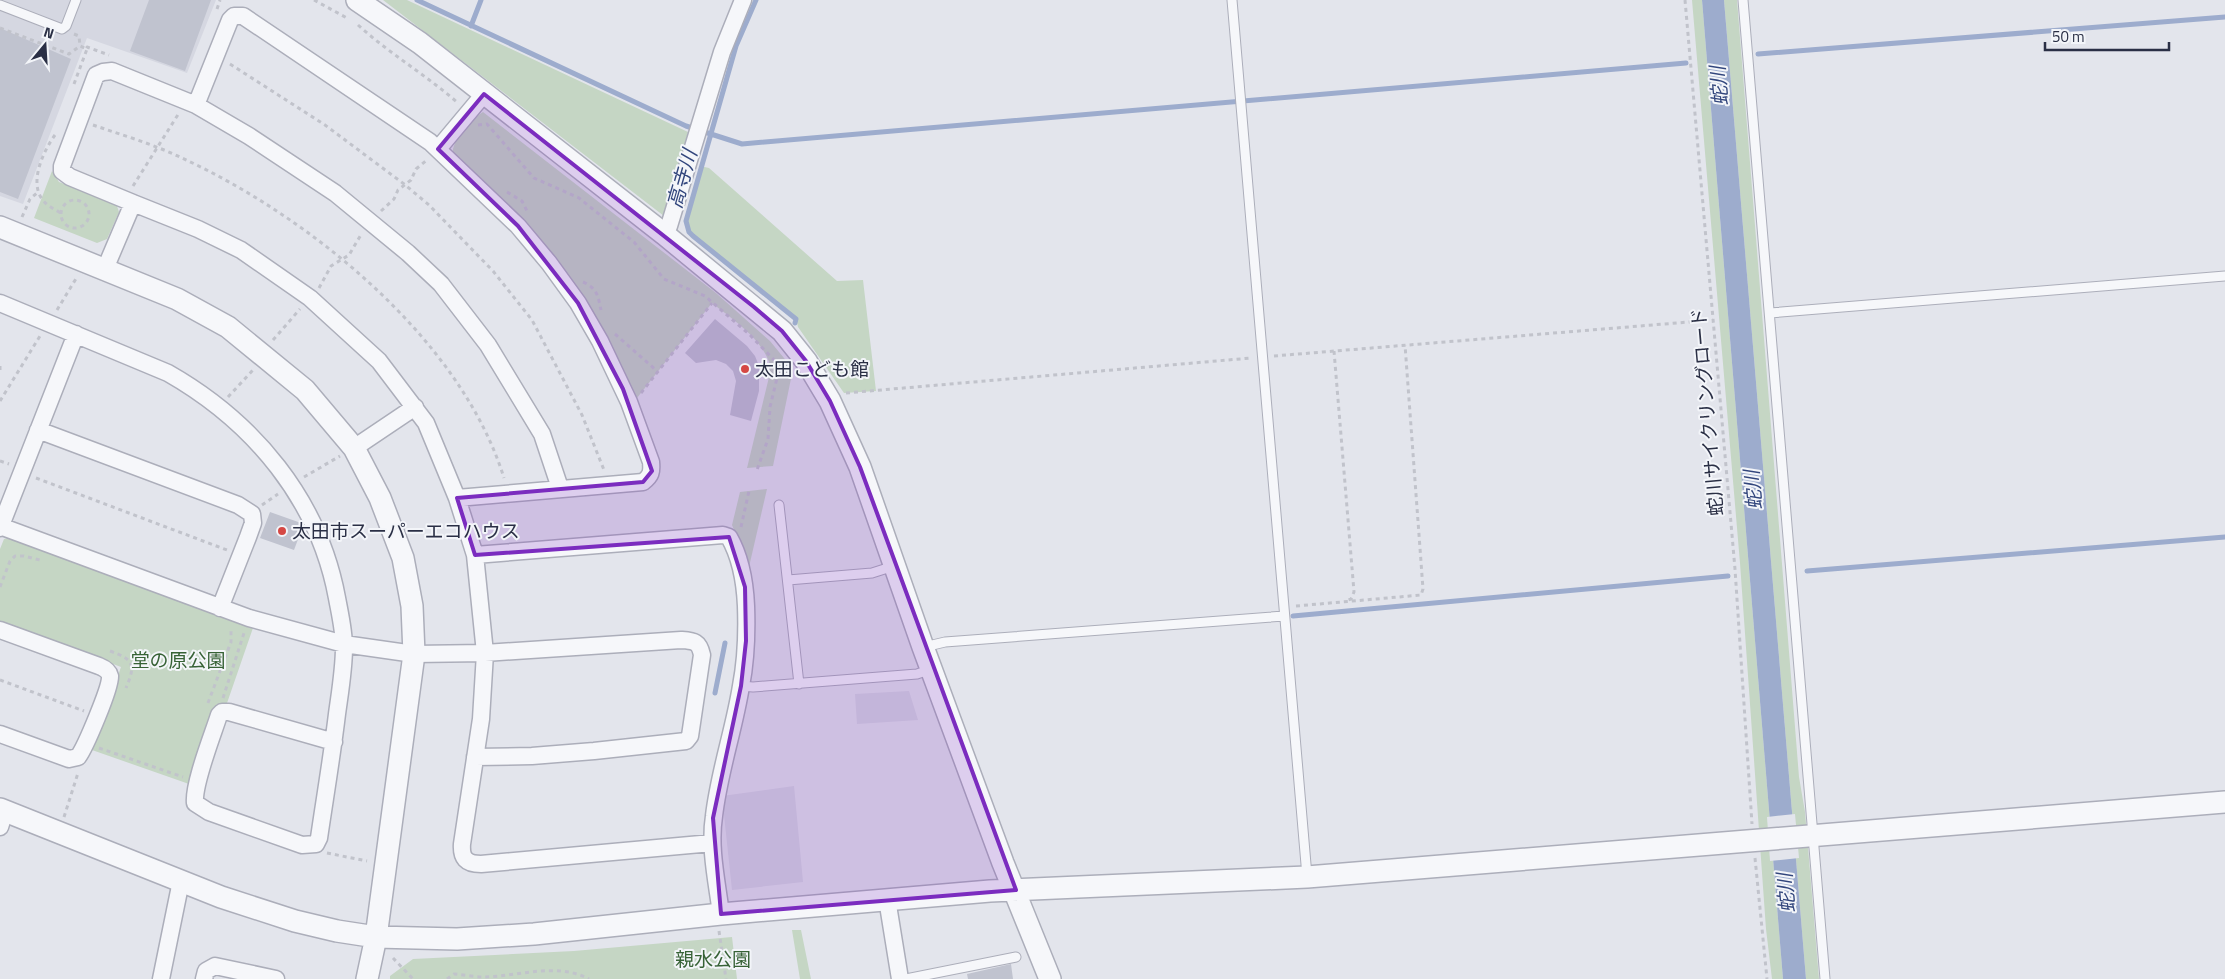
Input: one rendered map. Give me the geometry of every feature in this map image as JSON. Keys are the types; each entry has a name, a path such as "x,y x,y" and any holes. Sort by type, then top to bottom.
{"street":[{"path":"357,0 420,43 664,234 782,331 806,361 830,401 860,466 923,647 1003,863 1016,890 1050,979"},
{"path":"664,234 669,226 722,52 743,0"},
{"path":"196,105 230,20 234,16 243,16 438,149 518,226 549,262 578,304 600,341 628,402 651,462 652,471 649,478 642,482 606,486 560,488 457,498"},
{"path":"560,488 542,434 488,345 441,284 408,253 335,193 249,136 196,105 112,71 96,75 62,171 70,178 232,246 276,273 310,298 379,361 426,423 457,498 475,555 485,653 481,719 462,853 466,860 471,864 712,843"},
{"path":"438,149 484,94"},
{"path":"105,269 133,203"},
{"path":"0,227 177,299 228,327 305,390 380,498 402,558 412,606 414,654 376,937 367,979"},
{"path":"0,302 142,361 194,388 235,421 274,462 299,494 325,551 334,579 344,644 344,664 334,742 319,838 316,844 302,845 200,808 195,803 194,797 198,783 219,714 222,712 229,712 334,742"},
{"path":"76,334 0,527 221,616 249,618 344,644 414,654 485,653 681,640 695,641 700,646 702,655 690,736 686,740 559,754 475,757"},
{"path":"348,452 415,407"},
{"path":"38,430 238,505 252,514 253,523 239,555 221,616"},
{"path":"475,555 723,535 729,537 736,550 745,587 746,641 741,686 717,789 712,843 720,922"},
{"path":"0,630 107,670 110,677 108,688 82,751 69,760 0,734"},
{"path":"2,815 221,897 295,921 376,937 457,939 496,938 720,922 886,900 1016,890 1307,877 2225,802"},
{"path":"161,979 181,881"},
{"path":"886,900 900,979"},
{"path":"204,979 206,971 215,966 276,979"}],"lane":[{"path":"0,5 62,29 66,26 76,0"},
{"path":"1232,0 1307,877"},
{"path":"1743,0 1770,313 1811,835 1825,979"},
{"path":"1770,313 2225,276"},
{"path":"779,505 799,684"},
{"path":"788,580 872,573 894,566"},
{"path":"923,647 945,642 1284,612"},
{"path":"741,686 799,684 917,674 932,669"},
{"path":"906,979 1016,957"}],"path":[{"path":"214,17 220,0"},
{"path":"314,0 354,21 407,65 432,80 460,105"},
{"name":"蛇川サイクリングロード","path":"1685,0 1735,569 1767,979"},
{"path":"0,28 70,54 80,46"},
{"path":"62,29 79,36 80,46"},
{"path":"80,46 86,49 91,47 110,56"},
{"path":"227,62 325,125 404,184 429,205 493,271 532,320 582,415 605,473 606,486"},
{"path":"88,123 181,157 252,195 341,260 388,298 424,337 462,391 495,447 509,493"},
{"path":"472,130 478,125 487,124 534,178 579,198 634,242 664,279 700,294 750,335 776,362 778,370 768,419 768,438 757,470"},
{"path":"378,216 394,199 398,190 411,180 416,169 438,149"},
{"path":"504,190 522,201 526,206 531,222"},
{"path":"21,220 30,199 38,192"},
{"path":"79,201 88,210 88,218 79,227 71,227 64,221 61,213 65,204 79,201"},
{"path":"69,232 71,227"},
{"path":"315,292 324,281 332,266 349,255 366,229"},
{"path":"581,281 592,285 598,292 603,315"},
{"path":"272,340 306,303"},
{"path":"628,402 636,398 712,303"},
{"path":"608,327 657,372"},
{"path":"1284,612 1345,602 1421,595 1423,589 1405,345"},
{"path":"1334,351 1354,592 1351,599 1345,602"},
{"path":"0,366 0,372"},
{"path":"225,400 256,366"},
{"path":"297,480 348,452"},
{"path":"28,475 239,555"},
{"path":"737,534 744,521 749,491"},
{"path":"252,514 279,493"},
{"path":"0,587 10,561 15,556 41,560"},
{"path":"207,706 231,642 232,630 221,616"},
{"path":"222,712 220,704 249,618"},
{"path":"0,680 89,712"},
{"path":"63,820 79,769 82,751 180,776 198,783"},
{"path":"180,776 182,772"},
{"path":"316,844 322,851 368,861"},
{"path":"720,922 726,979"},
{"path":"393,958 413,979"},
{"path":"447,979 454,974 485,977 551,970 566,970 590,979"}],"highlighted area":[{"path":"484,94 754,307 782,331 806,361 830,401 860,467 1016,890 721,914 713,818 741,686 746,641 745,587 729,537 475,555 457,498 643,482 652,471 623,389 578,303 518,226 438,149"}],"shaded area":[{"path":"0,0 216,0 187,73 87,38 23,204 0,196"},
{"path":"909,691 918,720 857,724 855,694"},
{"path":"794,786 803,882 732,890 722,796"}],"green space":[{"path":"383,0 407,0 688,132 664,216"},
{"path":"1692,0 1702,0 1783,979 1772,979 1766,929 1740,563"},
{"path":"1724,0 1737,0 1799,777 1805,812 1819,979 1806,979"},
{"path":"483,112 716,293 770,341 793,369 773,466 747,468 769,377 769,362 759,344 745,329 712,303 637,398 593,316 453,153 455,142 459,136"},
{"path":"700,166 709,168 837,281 863,280 876,391 844,393 798,327 796,319 689,232 686,214"},
{"path":"52,171 59,182 116,203 119,212 107,239 97,243 34,218"},
{"path":"767,489 749,567 732,525 740,492"},
{"name":"堂の原公園","path":"12,537 254,625 226,706 217,704 189,784 92,750 121,667 0,621 0,549 4,539"},
{"name":"親水公園","path":"792,930 801,930 811,979 800,979"},
{"name":"親水公園","path":"732,937 737,979 390,979 390,976 413,959 574,951"}],"water":[{"name":"蛇川","path":"1702,0 1724,0 1806,979 1783,979"}],"pier":[{"path":"1795,814 1799,858 1770,861 1767,817"}],"building":[{"path":"149,0 211,0 185,71 130,51"},
{"path":"0,28 71,59 18,199 0,192"},
{"name":"太田こども館","path":"715,319 747,346 755,356 759,366 759,391 751,421 730,415 736,381 733,371 726,364 716,360 696,363 685,353"},
{"name":"太田市スーパーエコハウス","path":"270,512 301,523 303,526 294,550 260,538"},
{"path":"1011,964 1013,979 968,979 967,974"}],"waterway":[{"path":"417,0 686,126 742,144 1686,63"},
{"path":"471,26 481,0"},
{"name":"高寺川","path":"756,0 736,46 686,221 689,232 693,236 796,319 795,323"},
{"path":"1758,54 2225,17"},
{"path":"1807,571 2225,537"},
{"path":"1293,616 1728,576"},
{"name":"高寺川","path":"715,693 725,643"}],"place":[{"name":"太田こども館","path":"745,369"},
{"name":"太田市スーパーエコハウス","path":"282,531"}]}
